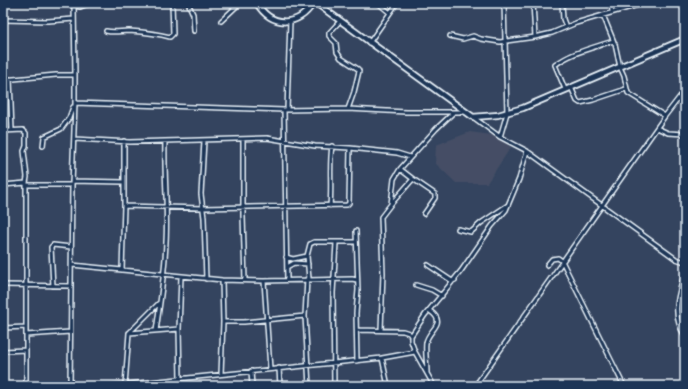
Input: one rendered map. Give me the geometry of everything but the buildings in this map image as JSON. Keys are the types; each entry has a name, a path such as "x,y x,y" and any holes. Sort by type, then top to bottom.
{"street":[{"path":"68,3 74,6 80,6 88,3"},
{"path":"106,31 115,33 124,31 151,32 170,37 173,34 172,3"},
{"path":"188,3 193,14 194,31"},
{"path":"221,21 240,3"},
{"path":"257,3 261,10 269,17 279,21 290,21 300,17 308,11 314,3 464,112 500,137 527,151 676,259 685,262"},
{"path":"378,3 390,13"},
{"path":"369,43 397,3"},
{"path":"500,137 507,113 504,3"},
{"path":"533,3 535,37"},
{"path":"562,3 563,19 566,27"},
{"path":"612,3 612,12"},
{"path":"632,3 635,6"},
{"path":"450,36 463,39 473,36 500,42 535,37 645,3"},
{"path":"70,386 72,181 75,103 74,6"},
{"path":"603,15 614,42 628,93 665,116"},
{"path":"3,20 48,21 74,19"},
{"path":"287,280 285,140 290,21"},
{"path":"340,21 329,33 329,36 336,44 337,52 341,58 359,71 348,109"},
{"path":"473,117 507,113 539,102 565,89 685,39"},
{"path":"565,89 555,68 556,65 569,56 584,50 614,42"},
{"path":"3,80 56,75 75,75"},
{"path":"10,79 12,130"},
{"path":"571,87 577,101 580,103 626,89"},
{"path":"475,386 562,261 685,90"},
{"path":"75,103 286,110 348,109 406,112 464,112"},
{"path":"43,146 44,137 61,129 69,118 75,103"},
{"path":"391,204 394,179 400,169 436,129 454,112"},
{"path":"657,128 668,133 685,134"},
{"path":"3,130 23,130 26,133 26,146 24,151 27,177 26,386"},
{"path":"74,140 124,142 204,141 266,138 315,146 332,146 397,153 410,157"},
{"path":"243,139 245,280"},
{"path":"156,331 164,275 166,244 167,206 165,141"},
{"path":"204,141 201,194 205,224 206,279"},
{"path":"122,270 124,142"},
{"path":"330,206 332,185 330,158 332,146"},
{"path":"124,206 202,208 347,205 349,203 350,148"},
{"path":"434,386 415,352 411,341 411,336 455,280 509,204 524,164 527,151"},
{"path":"400,169 435,194 435,198 424,214"},
{"path":"381,330 383,273 380,220 412,179"},
{"path":"72,181 124,182"},
{"path":"3,185 72,185"},
{"path":"458,229 471,232 481,223 509,204"},
{"path":"356,231 357,361"},
{"path":"309,386 305,316 308,279 308,247 311,243 356,242"},
{"path":"334,386 333,293 336,243"},
{"path":"53,286 51,247 53,245 71,247"},
{"path":"286,257 293,259 307,256"},
{"path":"547,265 552,259 558,258 562,261 624,386"},
{"path":"287,267 294,264 308,264"},
{"path":"72,265 222,280 264,281 352,278 357,280"},
{"path":"428,265 448,279 452,281 455,280"},
{"path":"685,271 676,305 677,318 680,328 685,336"},
{"path":"180,379 179,329 181,277"},
{"path":"221,374 223,322 222,280"},
{"path":"264,281 268,320 270,369"},
{"path":"3,285 71,286"},
{"path":"416,286 432,290 442,296"},
{"path":"125,385 129,333 160,303"},
{"path":"427,374 426,343 437,322 435,315 430,311"},
{"path":"223,322 268,320 305,316"},
{"path":"3,328 26,327"},
{"path":"129,333 179,329"},
{"path":"357,330 403,331 409,333 411,336"},
{"path":"26,335 70,332"},
{"path":"3,351 26,350"},
{"path":"109,386 357,361 415,352"},
{"path":"382,358 388,386 382,386"},
{"path":"279,368 280,386"},
{"path":"251,371 252,386"},
{"path":"154,382 155,386"}],"shaded area":[{"path":"470,132 498,137 511,147 487,183 456,183 435,163 436,145"}]}
